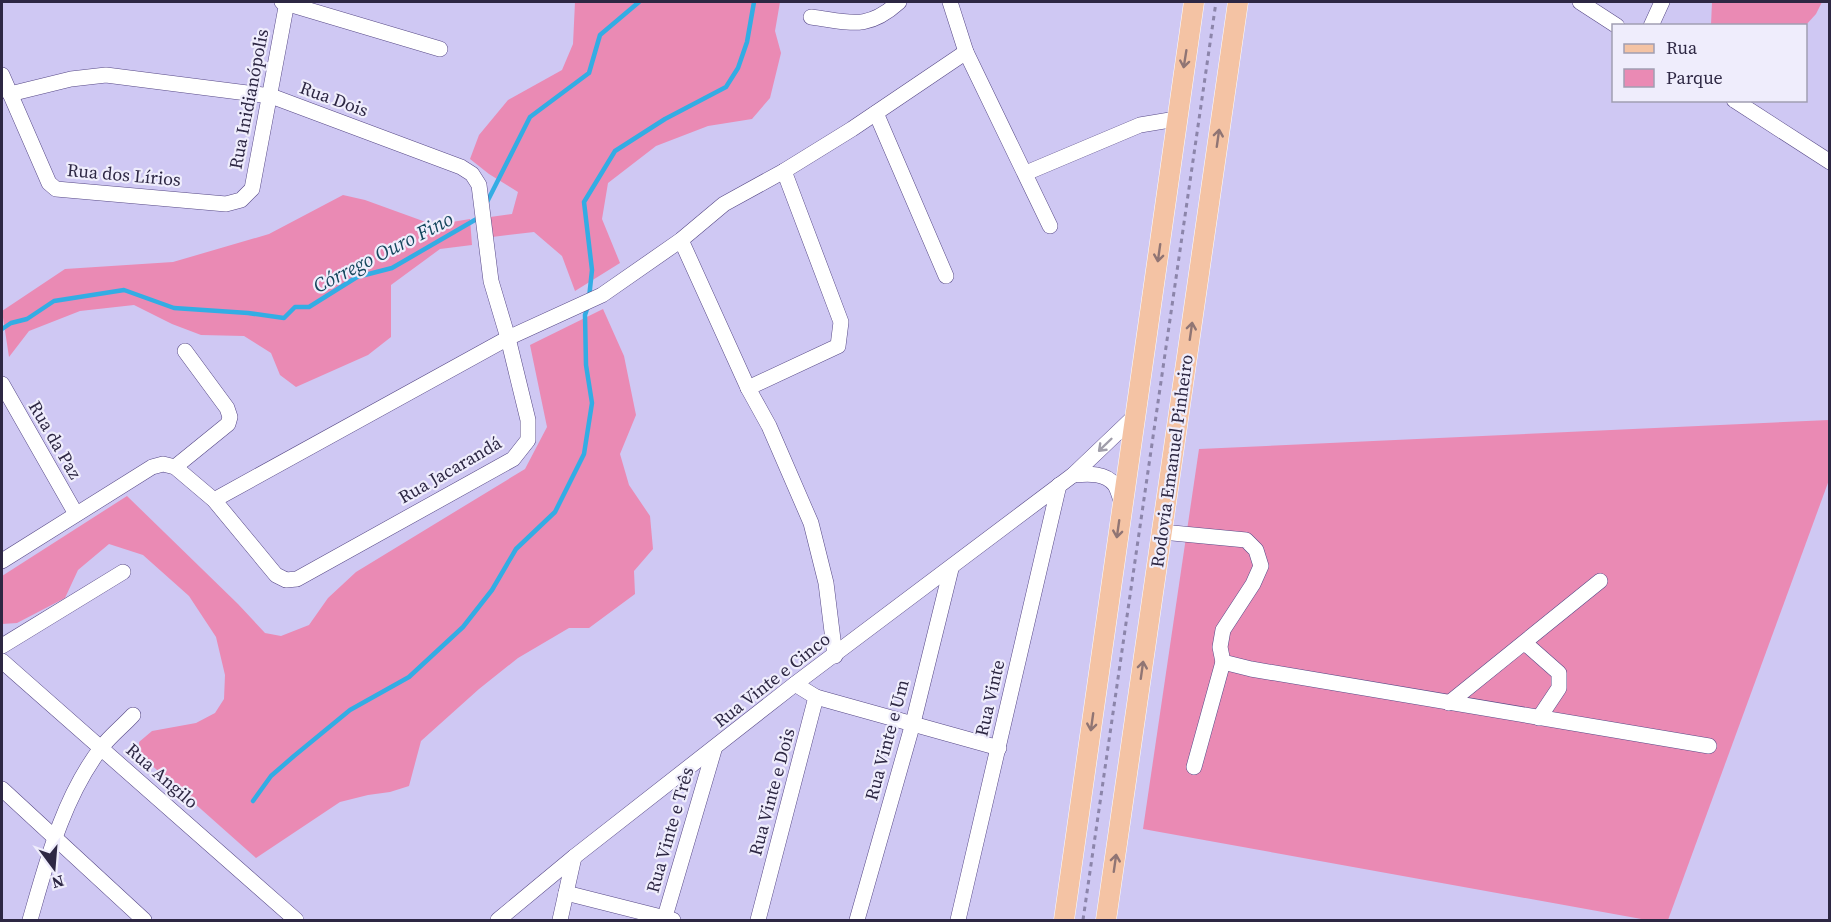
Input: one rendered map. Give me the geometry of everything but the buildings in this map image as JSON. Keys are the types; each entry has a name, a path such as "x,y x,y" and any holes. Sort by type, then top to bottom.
{"main road":[{"path":"1064,921 1194,2"},
{"name":"Rodovia Emanuel Pinheiro","path":"1106,921 1238,2"}],"street":[{"path":"286,2 440,48"},
{"name":"Rua Inidianópolis","path":"241,200 252,189 271,96 286,2"},
{"path":"811,17 855,23 874,20 899,2"},
{"path":"950,2 966,52 1050,226"},
{"path":"1580,2 1614,24"},
{"path":"1652,24 1662,2"},
{"path":"2,561 152,467 164,464 175,467 214,500 508,338 602,295 681,240 724,204 784,171 876,113 966,52"},
{"name":"Rua dos Lírios","path":"2,75 49,183 56,189 226,204 241,200"},
{"name":"Rua Dois","path":"10,94 71,79 106,75 271,96 461,167 472,174 479,185 491,281 508,338"},
{"path":"1737,102 1830,162"},
{"path":"876,113 946,276"},
{"path":"1026,173 1140,125 1176,119"},
{"path":"748,388 838,346 841,322 784,171"},
{"path":"681,240 748,388 769,426 811,523 826,583 835,656"},
{"name":"Rua Jacarandá","path":"214,500 276,575 286,580 297,579 513,459 528,440 528,420 508,338"},
{"path":"175,467 228,424 230,417 227,408 185,351"},
{"name":"Rua da Paz","path":"2,384 76,514"},
{"name":"Rua Vinte e Cinco","path":"498,921 574,857 714,750 795,684 951,569 1073,475 1137,414"},
{"path":"1073,475 1089,473 1104,476 1115,485 1122,504"},
{"name":"Rua Vinte","path":"958,921 1059,485"},
{"path":"1162,532 1246,540 1256,550 1261,566 1253,584 1223,630 1220,647 1223,662 1194,767"},
{"name":"Rua Vinte e Um","path":"857,921 913,723 951,569"},
{"path":"2,646 123,572"},
{"path":"1449,702 1600,581"},
{"path":"1525,643 1558,673 1559,688 1539,718"},
{"name":"Rua Angilo","path":"2,661 296,921"},
{"path":"1223,662 1251,669 1709,746"},
{"path":"795,684 816,697 999,747"},
{"name":"Rua Vinte e Dois","path":"758,921 816,697"},
{"path":"30,921 54,837 78,786 101,748 133,715"},
{"name":"Rua Vinte e Três","path":"667,920 714,750"},
{"path":"2,789 144,921"},
{"path":"560,921 574,857"},
{"path":"566,893 667,920"}],"path":[{"path":"1083,921 1216,2"}],"green space":[{"path":"575,2 780,2 775,31 781,53 770,98 752,119 708,126 656,146 608,183 602,219 620,263 575,291 562,256 534,232 492,237 490,217 512,214 518,192 470,159 479,135 508,100 562,70 573,44"},
{"path":"1712,2 1822,2 1816,14 1807,24 1711,24"},
{"path":"343,195 365,200 434,225 470,219 472,245 440,249 391,285 391,337 368,355 296,387 280,375 271,353 244,336 201,335 172,324 134,305 80,311 29,331 9,357 2,311 65,269 173,262 269,234"},
{"path":"603,309 624,356 636,415 620,454 629,485 650,516 653,549 634,571 635,594 589,628 569,628 518,658 479,689 421,741 409,786 340,802 256,858 139,754 139,742 152,731 196,723 215,713 224,699 225,675 216,637 189,596 143,555 109,544 78,570 65,598 17,623 2,624 2,576 127,496 265,633 281,636 309,625 328,598 356,572 525,469 547,427 530,345"},
{"path":"1829,420 1829,480 1668,920 1647,920 1143,829 1199,449"}],"waterway":[{"name":"Córrego Ouro Fino","path":"486,204 530,117 589,73 600,35 639,2"},
{"path":"589,298 592,270 584,202 615,151 665,119 726,87 738,68 747,42 754,2"},
{"name":"Córrego Ouro Fino","path":"2,329 11,323 27,319 54,301 124,290 174,308 284,318 295,307 309,307 357,277 392,268 480,217"},
{"path":"253,801 271,776 294,756 350,710 409,677 463,627 492,590 516,549 555,512 584,454 592,403 586,365 585,315 588,306"}]}
